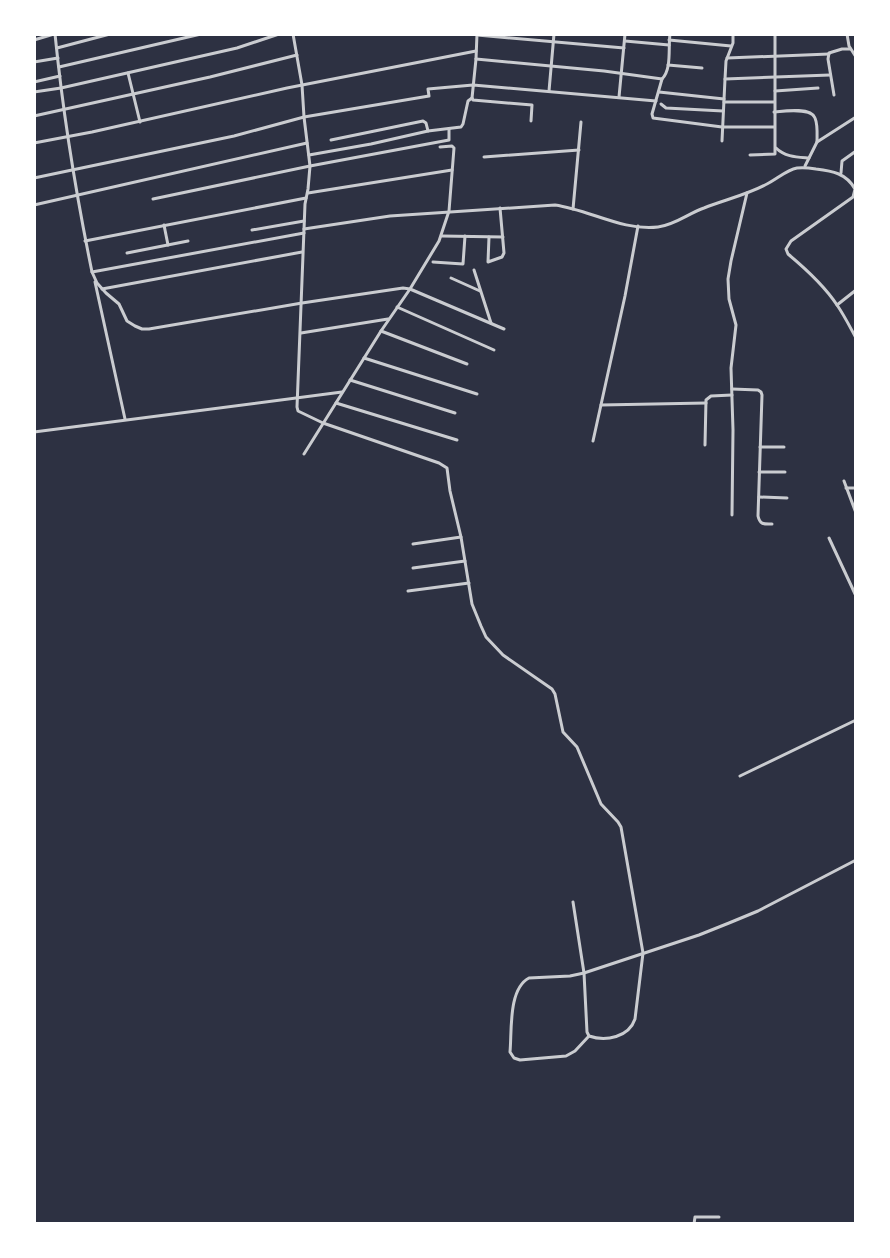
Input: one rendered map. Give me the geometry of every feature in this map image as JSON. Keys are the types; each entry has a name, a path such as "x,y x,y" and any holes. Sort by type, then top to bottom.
{"street":[{"path":"34,40 55,34 85,241 125,419"},
{"path":"57,48 110,34"},
{"path":"58,67 201,34"},
{"path":"34,92 62,88 237,48 279,34"},
{"path":"293,34 302,85 310,166 302,252 298,411 323,423 447,468 475,614 486,637 503,655 552,689 563,732 577,747 601,804 621,827 643,953 634,1019 632,1026 624,1034 608,1038 589,1036"},
{"path":"549,91 554,34"},
{"path":"619,97 625,34"},
{"path":"670,34 666,75 662,79 652,114 653,118 722,127 774,127"},
{"path":"722,141 726,58 734,40 733,34"},
{"path":"750,155 775,154 775,34"},
{"path":"847,34 850,49 855,57"},
{"path":"309,155 428,131 461,127 464,124 468,101 472,98 477,35 624,48"},
{"path":"625,41 731,46"},
{"path":"726,58 829,54 842,49 850,49"},
{"path":"34,143 140,122 302,85 476,51"},
{"path":"829,54 834,95"},
{"path":"34,116 297,55"},
{"path":"34,62 58,58"},
{"path":"476,59 662,79"},
{"path":"668,65 702,68"},
{"path":"128,73 140,122"},
{"path":"725,79 830,75"},
{"path":"34,82 60,76"},
{"path":"34,178 234,136 304,117 429,96 428,89 474,85 656,101"},
{"path":"774,91 818,88"},
{"path":"659,92 724,101 774,102"},
{"path":"472,98 473,100 532,105 531,121"},
{"path":"661,104 666,108 723,111"},
{"path":"774,112 804,111 812,113 816,119 817,142 804,167"},
{"path":"817,142 855,117"},
{"path":"331,140 423,121 428,131"},
{"path":"573,208 581,122"},
{"path":"153,199 449,140 449,129"},
{"path":"34,205 307,143"},
{"path":"304,454 388,319 410,289 441,236 449,211 454,148 452,146 440,147"},
{"path":"775,147 788,156 809,158"},
{"path":"484,157 579,150"},
{"path":"841,173 842,161 855,151"},
{"path":"92,272 390,216 449,211 555,205 573,208 615,223 653,227 667,225 704,208 747,193 776,180 791,170 804,167 841,173 855,189 853,197 791,241 786,249 788,255 822,286 837,305 855,338"},
{"path":"85,241 307,196 452,170"},
{"path":"732,515 731,368 736,325 729,299 728,279 747,193"},
{"path":"489,237 488,262 504,255 500,208"},
{"path":"252,230 304,221"},
{"path":"164,225 168,245"},
{"path":"593,441 626,296 638,226"},
{"path":"441,236 503,237"},
{"path":"433,262 463,264 465,236"},
{"path":"127,253 188,241"},
{"path":"102,289 302,252"},
{"path":"474,270 491,323"},
{"path":"92,272 102,289 119,304 127,321 142,329 394,289 410,289 504,328"},
{"path":"451,278 480,291"},
{"path":"837,305 855,290"},
{"path":"397,307 494,350"},
{"path":"301,333 388,319"},
{"path":"381,331 466,364"},
{"path":"364,358 477,394"},
{"path":"350,380 455,413"},
{"path":"732,389 761,392 759,521 762,524 772,524"},
{"path":"34,432 342,392"},
{"path":"705,445 708,397 732,395"},
{"path":"336,403 456,440"},
{"path":"601,405 706,403"},
{"path":"760,447 784,447"},
{"path":"759,472 785,472"},
{"path":"844,481 855,513"},
{"path":"846,488 855,488"},
{"path":"759,497 787,498"},
{"path":"850,498 855,497"},
{"path":"414,544 460,537"},
{"path":"829,538 855,596"},
{"path":"413,568 465,561"},
{"path":"408,591 469,583"},
{"path":"740,776 855,720"},
{"path":"589,1036 567,1056 520,1060 514,1058 510,1052 513,1005 524,980 534,977 570,976 584,973 699,935 758,911 855,860"},
{"path":"573,902 584,973 586,1027 589,1036"},
{"path":"694,1224 695,1217 719,1217"}]}
